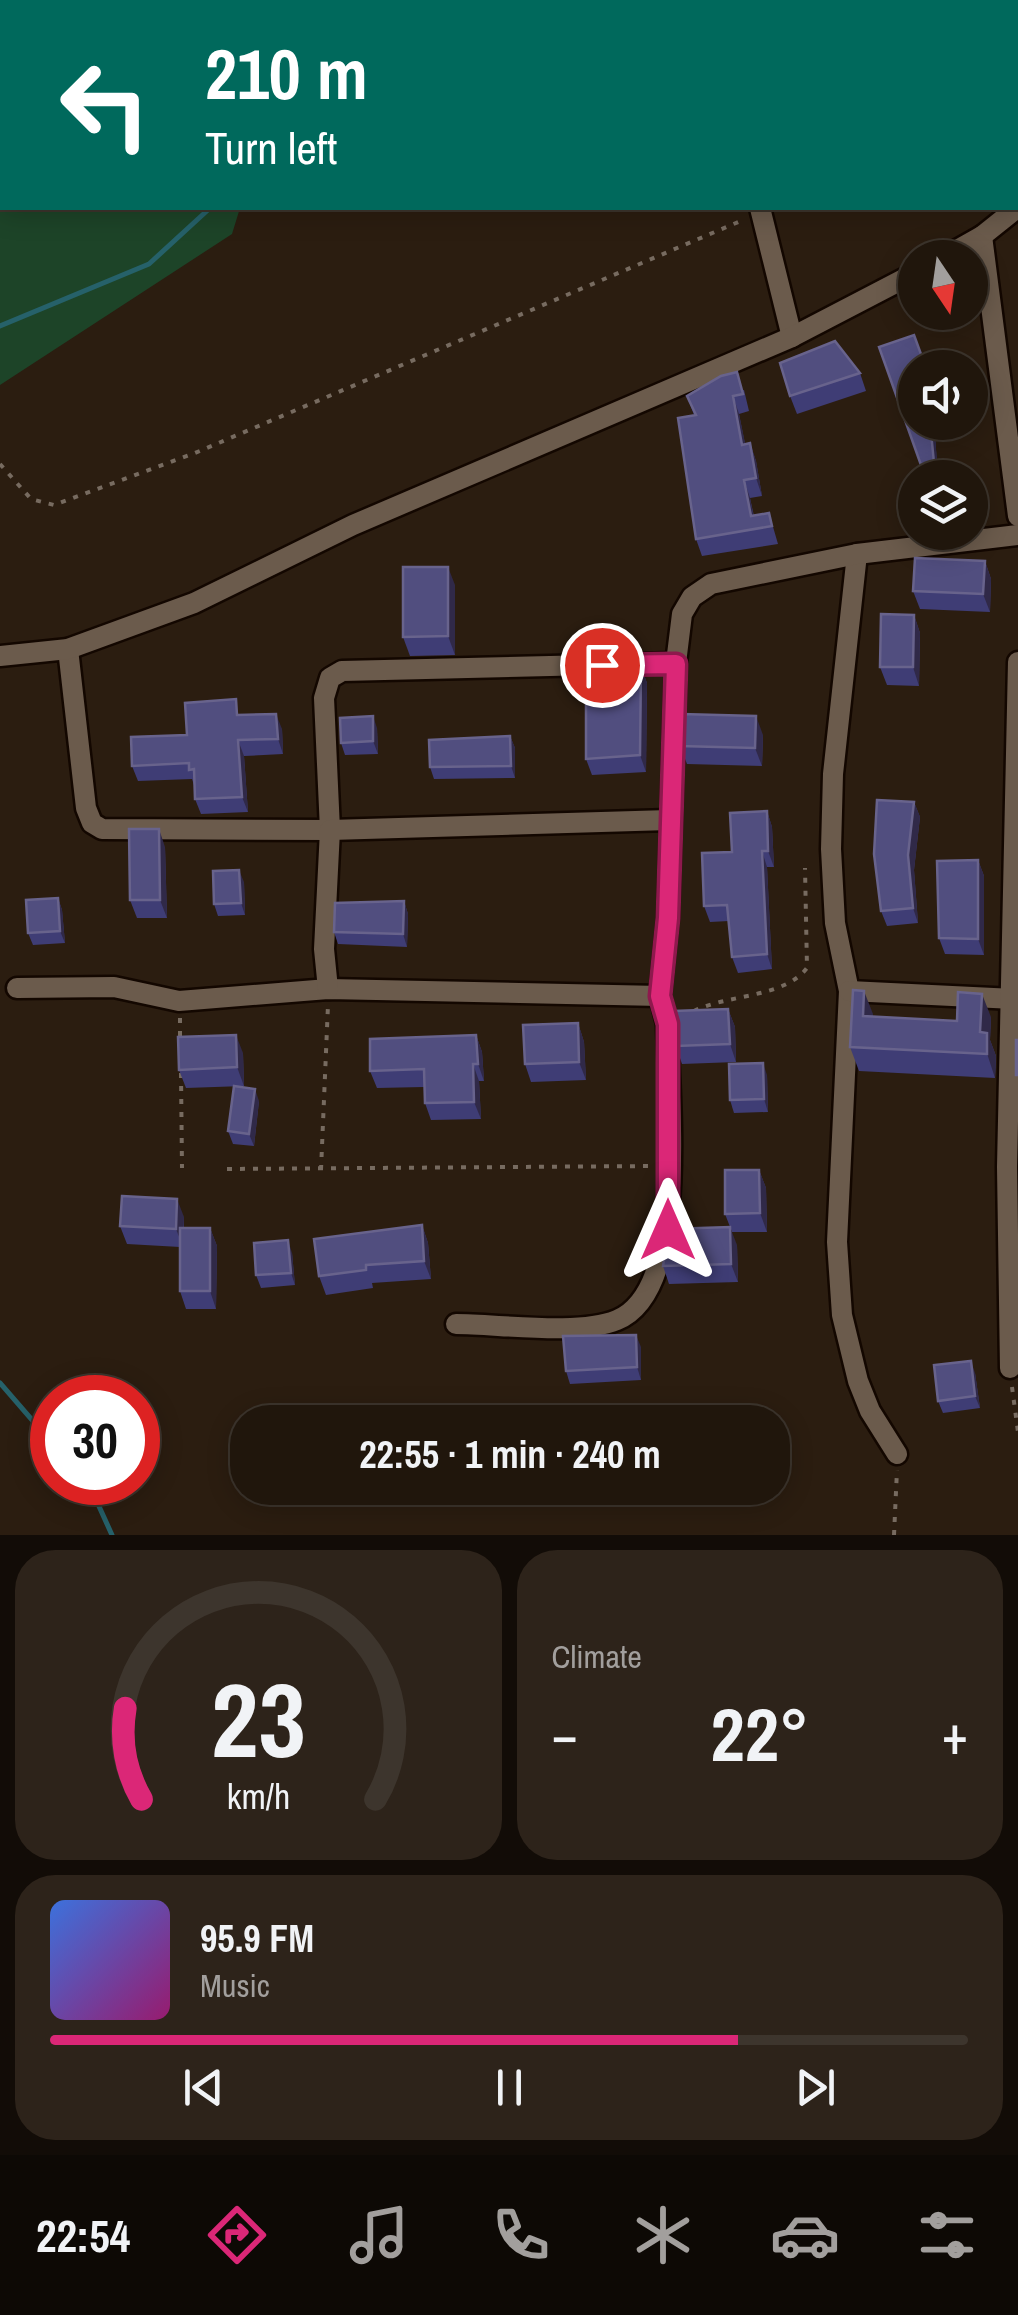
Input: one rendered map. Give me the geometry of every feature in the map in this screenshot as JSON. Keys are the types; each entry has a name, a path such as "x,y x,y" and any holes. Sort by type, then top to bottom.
{"street":[{"path":"760,210 792,337"},
{"path":"975,240 1014,210"},
{"path":"982,236 1018,516"},
{"path":"0,656 68,649 194,603 353,524 792,337 898,282"},
{"path":"456,1324 585,1325 615,1321 642,1306 658,1276 668,1230 668,1024 660,996 676,664 682,614 692,597 710,584 857,554 1018,535"},
{"path":"857,554 834,774 831,849 835,923 849,991 838,1206 842,1315 864,1396 897,1454"},
{"path":"68,649 86,808 92,822 102,829 330,830 670,820"},
{"path":"1010,1368 1018,662"},
{"path":"328,989 324,949 330,830 324,698 330,678 342,672 676,664"},
{"path":"17,988 114,987 179,1001 328,989 660,996"},
{"path":"849,991 1014,1000"}],"path":[{"path":"0,464 31,498 54,505 195,454 760,210"},
{"path":"668,1024 719,999 797,981 807,968 805,868"},
{"path":"321,1170 328,989"},
{"path":"179,1001 180,1050"},
{"path":"181,1067 182,1168"},
{"path":"228,1169 668,1166"},
{"path":"1010,1368 1018,1432"},
{"path":"894,1535 897,1454"}],"green space":[{"path":"0,210 239,210 232,234 0,385"}],"building":[{"path":"914,335 919,350 898,350 898,400 879,347"},
{"path":"835,341 860,373 790,396 780,363"},
{"path":"737,372 743,394 733,396 742,445 750,443 756,478 744,480 751,516 769,513 772,526 696,539 678,418 696,415 687,396 721,376"},
{"path":"912,440 932,440 934,460 919,460"},
{"path":"915,558 985,561 983,594 913,591"},
{"path":"403,567 448,567 448,636 403,637"},
{"path":"881,614 914,615 913,667 880,667"},
{"path":"586,667 641,667 640,755 586,759"},
{"path":"236,699 237,715 276,714 278,739 238,740 242,797 195,799 194,769 189,770 189,763 132,766 131,737 187,735 185,703"},
{"path":"681,714 756,716 755,748 680,746"},
{"path":"373,716 373,741 341,743 340,718"},
{"path":"510,736 511,766 430,767 429,740"},
{"path":"877,800 914,802 908,855 913,908 881,911 874,854"},
{"path":"767,811 768,851 762,851 767,954 732,957 727,905 704,906 702,853 732,852 730,813"},
{"path":"129,829 159,829 160,900 130,900"},
{"path":"978,860 978,939 939,938 937,861"},
{"path":"239,870 241,903 214,904 213,871"},
{"path":"58,898 60,931 28,933 26,900"},
{"path":"404,901 403,934 334,932 335,903"},
{"path":"853,990 864,991 863,1016 957,1021 958,992 982,994 980,1032 987,1033 987,1054 850,1047"},
{"path":"728,1009 730,1044 676,1046 674,1011"},
{"path":"578,1023 579,1062 525,1064 523,1025"},
{"path":"236,1035 237,1067 179,1070 178,1037"},
{"path":"476,1035 474,1102 425,1103 424,1069 370,1071 370,1039"},
{"path":"1018,1040 1018,1075 1016,1075"},
{"path":"763,1063 764,1099 730,1100 729,1064"},
{"path":"234,1086 255,1089 249,1134 228,1131"},
{"path":"725,1170 759,1170 760,1213 725,1214"},
{"path":"122,1196 177,1199 176,1229 120,1226"},
{"path":"422,1225 424,1261 366,1265 366,1270 319,1276 314,1239"},
{"path":"730,1227 731,1264 663,1266 669,1229"},
{"path":"180,1228 210,1228 210,1291 180,1291"},
{"path":"288,1240 291,1273 256,1275 254,1243"},
{"path":"636,1335 637,1367 566,1371 563,1336"},
{"path":"971,1361 975,1396 938,1401 934,1365"}],"waterway":[{"path":"0,326 149,264 208,210"},
{"path":"0,1383 30,1418"},
{"path":"98,1505 112,1535"}],"route":[{"path":"602,665 676,664 668,918 660,996 668,1024 668,1230"}]}
